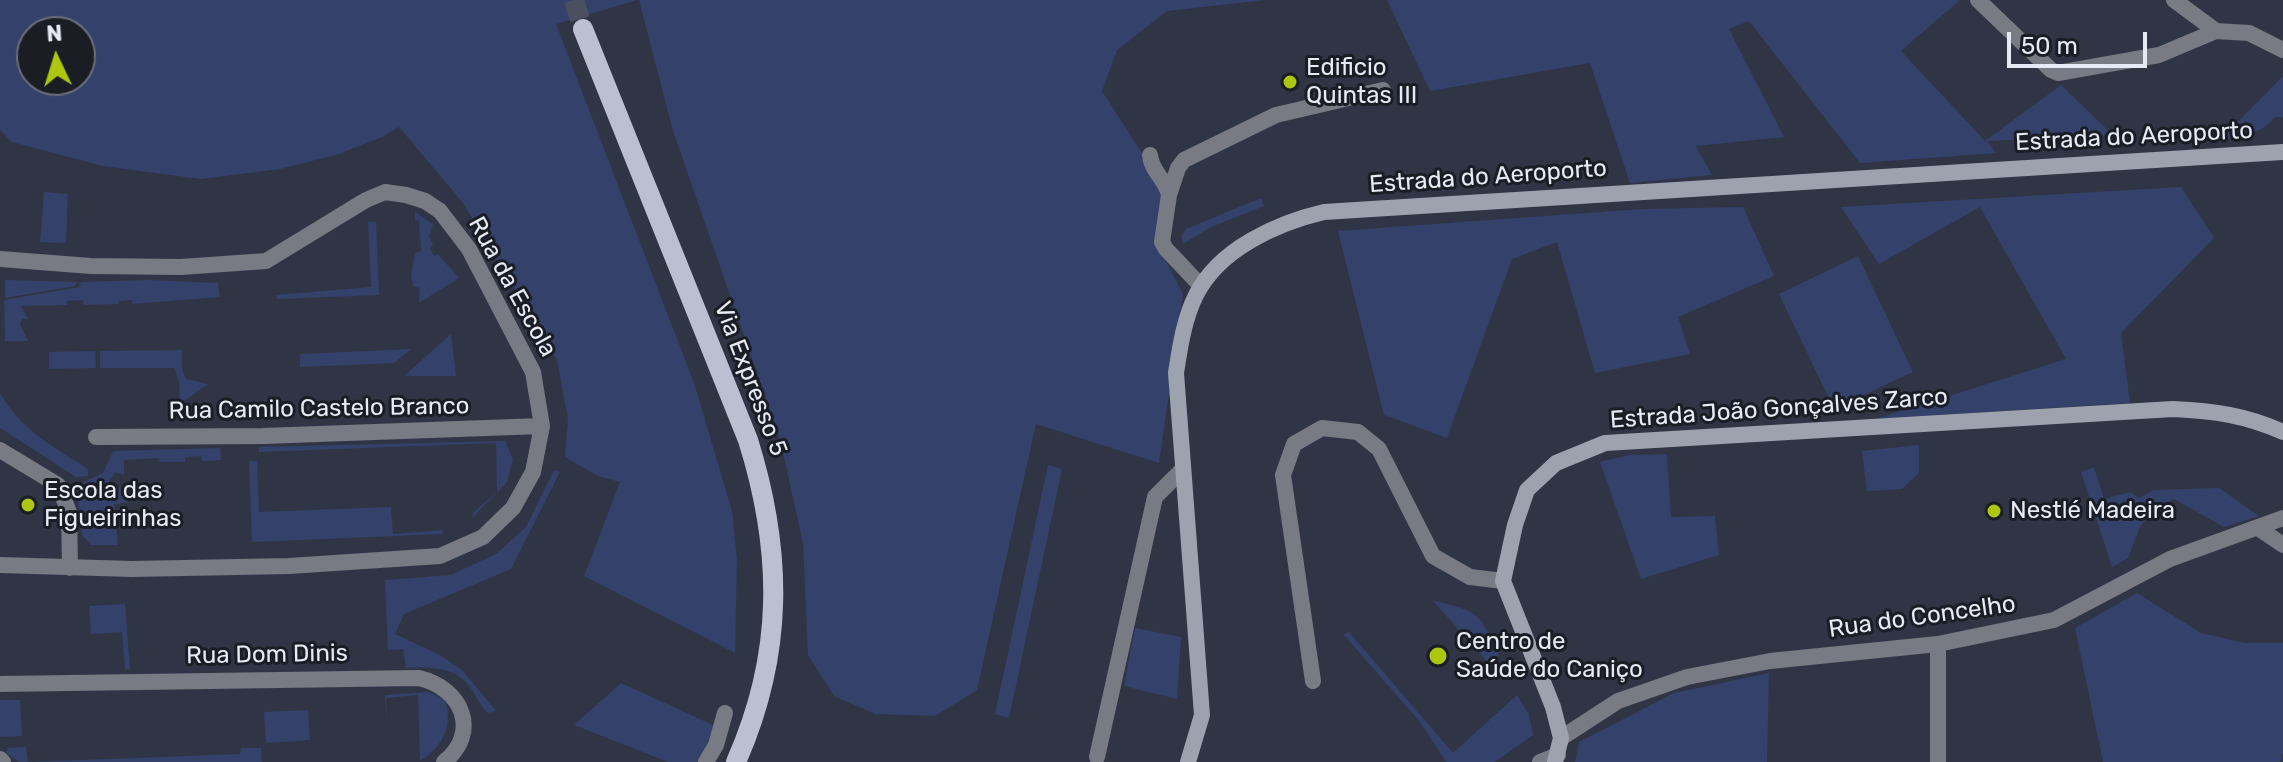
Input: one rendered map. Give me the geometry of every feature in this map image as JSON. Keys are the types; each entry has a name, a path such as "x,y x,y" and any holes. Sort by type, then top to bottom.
{"main road":[{"name":"Via Expresso 5","path":"583,29 748,440 766,506 774,570 773,629 763,685 736,762"},
{"name":"Estrada do Aeroporto","path":"1188,762 1202,715 1176,373 1182,336 1201,286 1247,244 1294,219 1324,212 2283,152"},
{"name":"Estrada João Gonçalves Zarco","path":"1503,581 1515,525 1527,490 1556,463 1605,443 2173,409 2222,411 2262,422 2283,432"},
{"path":"1503,581 1553,707 1561,738 1556,758"}],"street":[{"path":"1978,0 2051,70 2058,73 2159,55 2216,31 2249,33 2283,50"},
{"path":"2174,0 2216,31"},
{"path":"1201,286 1162,242 1169,195 1184,160 1276,115 1383,90"},
{"path":"1150,155 1152,166 1169,195"},
{"name":"Rua da Escola","path":"0,259 91,266 181,267 266,261 366,200 385,192 406,195 425,201 440,211 469,249 533,372 542,426 533,472 513,508 483,537 440,556 289,566 137,569 0,565"},
{"name":"Rua Camilo Castelo Branco","path":"96,437 263,436 542,426"},
{"path":"1313,681 1283,475 1294,444 1322,428 1358,432 1379,449 1433,556 1470,577 1503,581"},
{"path":"0,450 58,485 69,512 70,568"},
{"path":"1097,757 1155,497 1182,470"},
{"name":"Rua do Concelho","path":"1561,738 1618,701 1687,677 1770,661 1938,644 2054,620 2170,559 2283,518"},
{"path":"2258,528 2283,545"},
{"path":"1938,644 1938,762"},
{"name":"Rua Dom Dinis","path":"0,684 419,678 434,681 449,690 459,704 465,730 452,755 444,762"},
{"path":"706,762 716,745 725,713"},
{"path":"1540,762 1556,758"}],"shaded area":[{"path":"0,0 637,0 556,24 694,383 732,511 737,559 735,653 584,576 620,482 598,476 565,457 568,419 557,360 463,203 399,127 339,154 280,169 201,179 103,166 12,142 0,130"},
{"path":"639,0 1265,0 1167,11 1117,50 1102,91 1171,198 1163,255 1183,294 1159,463 1036,424 977,690 935,716 875,714 834,696 808,655 803,543 780,439 673,131"},
{"path":"1387,0 1960,0 1901,51 1985,141 2061,85 2113,135 1987,141 1996,153 1860,163 1749,21 1729,29 1784,137 1696,146 1712,175 1630,183 1590,63 1430,91"},
{"path":"2283,76 2283,117 2275,117 2250,134 2220,140"},
{"path":"2181,187 2214,238 2121,333 2130,403 1876,419 2066,359 1980,207 1879,264 1841,207"},
{"path":"44,192 68,194 66,243 40,242"},
{"path":"1261,198 1264,206 1211,227 1183,244 1181,236 1186,229"},
{"path":"1743,207 1774,276 1678,317 1690,354 1595,373 1557,242 1512,259 1447,438 1384,415 1338,231 1642,209"},
{"path":"415,212 433,224 429,237 434,256 438,254 459,278 419,303 420,288 413,286 411,275 415,253 421,251 419,220 415,220"},
{"path":"368,222 376,222 379,295 277,299 276,295 371,287"},
{"path":"1858,256 1913,372 1834,409 1779,294"},
{"path":"5,280 77,282 75,286 5,298"},
{"path":"148,280 218,283 220,297 132,304 132,300 119,301 119,304 84,305 83,300 67,301 67,305 21,306 28,319 22,319 20,324 28,341 5,341 4,300 79,287 81,282"},
{"path":"451,334 456,376 404,376"},
{"path":"411,349 394,363 300,367 300,354"},
{"path":"182,350 182,369 186,379 208,384 180,404 179,381 174,368 100,368 100,351"},
{"path":"95,351 96,368 49,369 49,352"},
{"path":"0,393 27,426 48,444 85,467 88,476 76,477 0,428"},
{"path":"505,441 513,459 507,482 471,519 474,512 497,492 496,443 259,452 259,447"},
{"path":"1919,445 1919,473 1902,489 1867,491 1862,451"},
{"path":"220,448 221,460 202,461 201,456 185,457 185,462 160,462 159,458 124,460 124,475 115,472 109,482 125,491 128,502 114,504 118,545 91,545 82,535 78,499 73,487 103,473 113,451"},
{"path":"1667,454 1671,517 1715,516 1719,555 1641,579 1600,462 1629,455"},
{"path":"249,461 257,461 259,512 391,507 393,534 443,530 442,534 252,542"},
{"path":"1048,465 1062,469 1009,718 995,714"},
{"path":"2094,467 2104,499 2130,492 2139,498 2153,490 2219,488 2259,516 2224,527 2174,499 2154,509 2140,527 2128,558 2112,567 2081,472"},
{"path":"554,470 560,472 511,569 404,614 395,634 440,655 462,670 496,711 488,713 470,687 457,675 433,668 406,668 403,649 388,650 385,580 451,575 496,554 526,527"},
{"path":"2137,593 2201,633 2245,643 2283,643 2283,753 2280,762 2103,762 2075,628"},
{"path":"1432,600 1459,607 1481,621 1499,654 1491,666"},
{"path":"125,604 130,669 125,670 122,632 91,634 89,606"},
{"path":"1135,628 1181,637 1177,699 1124,686"},
{"path":"1348,631 1453,753 1517,695 1529,715 1533,735 1495,762 1446,762 1420,722 1344,635"},
{"path":"1769,673 1767,762 1575,762 1579,742 1674,693"},
{"path":"621,683 715,726 699,762 668,762 574,725"},
{"path":"428,692 444,699 447,726 435,749 420,761 418,695 386,698 387,728 385,695"},
{"path":"0,700 20,700 22,736 0,737"},
{"path":"308,710 310,740 266,743 264,712"},
{"path":"26,747 28,762 19,762 6,753 8,748"},
{"path":"241,748 261,748 262,762 28,762 240,754"}],"tunnel":[{"path":"574,0 583,29"}],"place":[{"name":"Edificio Quintas III","path":"1290,82"},
{"name":"Escola das Figueirinhas","path":"28,505"},
{"name":"Nestlé Madeira","path":"1994,511"},
{"name":"Centro de Saúde do Caniço","path":"1438,656"}]}
